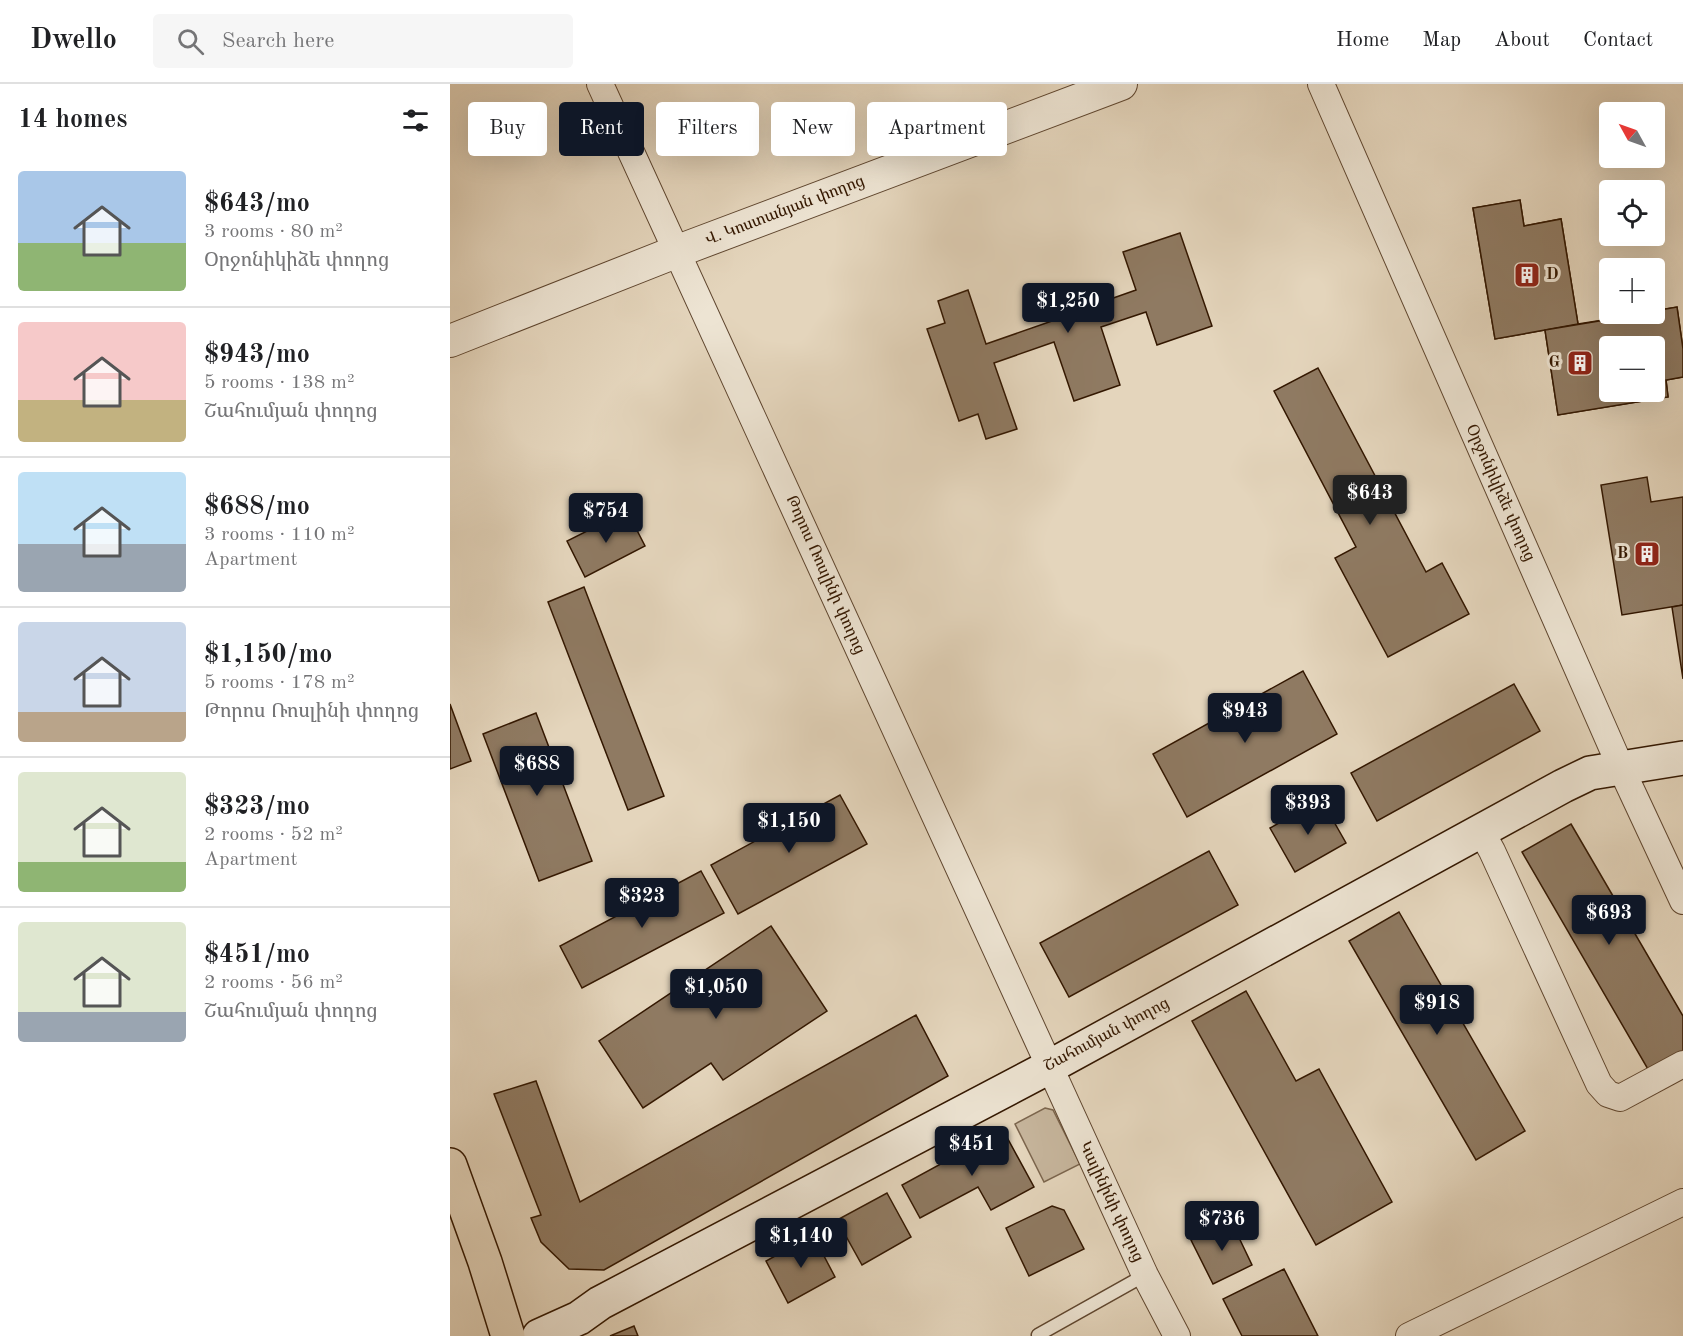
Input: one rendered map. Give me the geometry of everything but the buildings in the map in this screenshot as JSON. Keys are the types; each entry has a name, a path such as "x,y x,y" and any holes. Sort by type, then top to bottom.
{"main road":[{"name":"Շահումյան փողոց","path":"539,1336 579,1318 600,1303 1049,1067 1590,773 1683,758"},
{"path":"450,1165 485,1262 508,1336"}],"street":[{"name":"Թորոս Ռոսլինի փողոց","path":"600,84 1049,1067"},
{"name":"Վ. Կոստանյան փողոց","path":"450,341 678,251 1121,84"},
{"name":"Օրջոնիկիձե փողոց","path":"1321,84 1621,768 1683,901"},
{"path":"1481,831 1599,1084 1608,1094 1620,1098 1683,1064"},
{"name":"Կալինինի փողոց","path":"1049,1067 1145,1275 1177,1336"},
{"path":"1409,1336 1683,1202"}],"lane":[{"path":"1038,1335 1145,1275"}],"shaded area":[{"path":"1045,1108 1053,1110 1080,1164 1044,1182 1015,1124"}],"place":[{"name":"D","path":"1527,275"},
{"name":"G","path":"1580,363"},
{"name":"B","path":"1647,554"}]}
